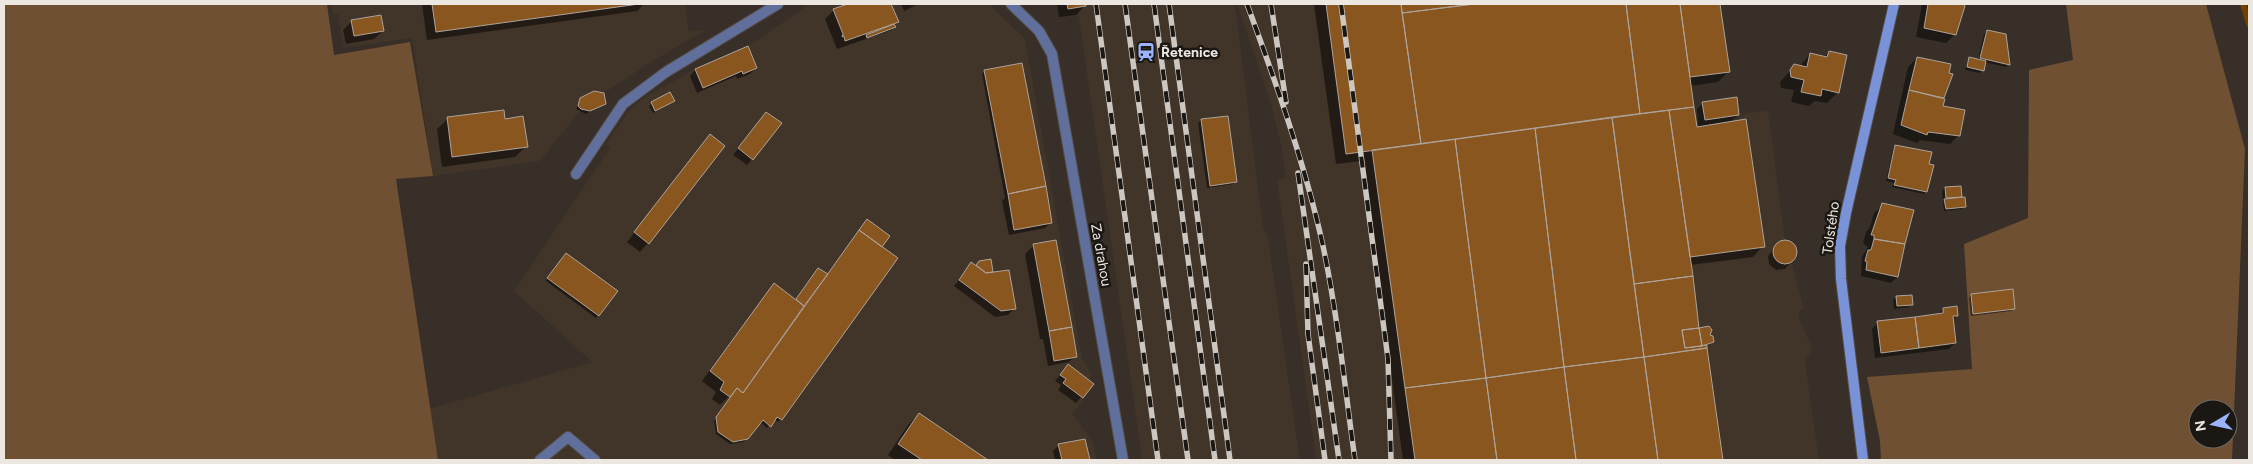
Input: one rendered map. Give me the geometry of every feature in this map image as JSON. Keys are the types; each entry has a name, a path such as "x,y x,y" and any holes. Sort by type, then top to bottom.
{"street":[{"path":"576,174 623,104 666,72 778,4"},
{"name":"Za drahou","path":"1011,4 1038,31 1052,54 1122,460"},
{"name":"Tolstého","path":"1864,460 1841,278 1840,246 1894,4"},
{"path":"540,460 568,438 595,460"}],"shaded area":[{"path":"4,4 327,4 334,55 410,42 433,176 396,179 438,460 4,460"},
{"path":"331,4 685,4 689,31 706,30 656,59 604,93 606,104 602,107 590,111 581,110 540,161 433,176 412,38 344,48 338,14 333,14"},
{"path":"810,4 989,4 1025,39 1082,358 1092,376 1090,380 1094,384 1073,414 1093,442 1097,460 438,460 428,409 592,362 514,291 610,148 606,144 629,111 643,98 695,69 748,46"},
{"path":"1077,4 1235,4 1263,227 1268,237 1300,460 1142,460"},
{"path":"1237,4 1720,4 1730,72 1690,77 1697,126 1740,120 1739,115 1768,110 1785,239 1797,245 1798,255 1792,263 1804,309 1800,311 1799,318 1813,350 1805,360 1819,460 1316,460 1277,180 1286,178 1281,144 1270,101"},
{"path":"2066,4 2206,4 2245,149 2235,399 2188,399 2188,449 2232,449 2232,460 1881,460 1880,441 1867,377 1972,369 1964,244 2028,218 2029,70 2073,60"}],"building":[{"path":"432,4 639,4 436,32"},
{"path":"848,4 891,4 899,22 845,41 833,9"},
{"path":"1067,4 1086,4 1086,6 1068,9"},
{"path":"1326,4 1401,4 1421,144 1346,154"},
{"path":"1401,4 1474,4 1402,13"},
{"path":"1474,4 1626,4 1640,114 1421,144 1402,13"},
{"path":"1626,4 1680,4 1694,107 1640,114"},
{"path":"1680,4 1720,4 1730,72 1690,77"},
{"path":"1928,4 1963,4 1965,6 1956,35 1924,28"},
{"path":"381,15 384,31 354,36 351,20"},
{"path":"894,24 896,27 867,38 866,35"},
{"path":"1987,30 2006,34 2010,65 1980,58"},
{"path":"748,46 757,68 743,74 742,71 703,88 695,69"},
{"path":"1829,51 1847,55 1839,93 1822,89 1821,96 1801,92 1804,80 1791,77 1790,70 1794,64 1807,67 1810,53 1827,57"},
{"path":"1917,57 1951,64 1949,73 1953,74 1944,98 1909,90"},
{"path":"1969,57 1986,61 1984,71 1967,67"},
{"path":"1022,63 1046,186 1008,194 984,70"},
{"path":"1909,90 1945,99 1943,106 1965,110 1960,136 1928,132 1927,135 1901,125"},
{"path":"594,91 604,93 606,104 590,111 581,109 578,106 580,98"},
{"path":"670,92 675,101 655,111 651,102"},
{"path":"1737,97 1739,115 1705,120 1702,102"},
{"path":"1694,107 1697,127 1746,119 1765,247 1690,257 1669,110"},
{"path":"504,110 505,119 523,116 528,147 452,157 447,117"},
{"path":"1669,110 1693,276 1634,284 1612,117"},
{"path":"766,112 782,123 753,160 738,148"},
{"path":"1228,116 1237,182 1210,186 1201,119"},
{"path":"1612,117 1644,357 1564,367 1535,128"},
{"path":"1535,128 1564,367 1486,378 1455,139"},
{"path":"710,134 725,146 649,244 634,232"},
{"path":"1455,139 1486,378 1405,388 1372,150"},
{"path":"1895,145 1932,152 1929,164 1934,165 1927,192 1894,185 1896,180 1888,178"},
{"path":"1046,186 1052,223 1014,230 1008,194"},
{"path":"1961,186 1962,197 1946,198 1945,187"},
{"path":"1965,197 1966,207 1946,209 1944,199"},
{"path":"1882,203 1914,210 1905,244 1874,239 1874,235 1871,235"},
{"path":"867,219 890,236 882,247 859,230"},
{"path":"859,230 898,258 782,420 777,417 771,427 763,420 748,439 733,442 718,432 716,417 737,388 743,393"},
{"path":"1874,239 1905,244 1898,277 1866,270 1867,262 1865,261"},
{"path":"1056,240 1072,327 1049,331 1033,244"},
{"path":"1785,240 1794,243 1797,252 1794,261 1785,264 1776,261 1773,252 1776,243"},
{"path":"566,253 618,291 599,316 547,278"},
{"path":"991,259 993,272 986,273 976,265 979,261"},
{"path":"971,262 986,273 1009,270 1016,309 1001,311 959,280"},
{"path":"818,268 828,274 804,306 796,299"},
{"path":"1693,276 1699,328 1682,330 1685,348 1707,345 1707,348 1644,357 1634,284"},
{"path":"774,283 804,306 743,393 737,388 730,397 720,390 724,382 710,371"},
{"path":"2013,289 2015,309 1973,314 1971,294"},
{"path":"1912,295 1913,305 1897,306 1896,296"},
{"path":"1957,306 1958,316 1953,316 1956,343 1919,348 1915,317 1943,313 1943,308"},
{"path":"1915,317 1919,348 1881,353 1877,321"},
{"path":"1709,326 1712,330 1710,335 1713,336 1714,342 1702,346 1699,328"},
{"path":"1072,327 1077,357 1054,361 1049,331"},
{"path":"1699,328 1702,346 1685,348 1682,330"},
{"path":"1707,348 1723,460 1658,460 1644,357"},
{"path":"1644,357 1658,460 1576,460 1564,367"},
{"path":"1068,364 1094,384 1083,398 1063,383 1066,379 1060,375"},
{"path":"1564,367 1576,460 1497,460 1486,378"},
{"path":"1486,378 1497,460 1415,460 1405,388"},
{"path":"919,413 988,460 922,460 898,444"},
{"path":"1085,439 1090,460 1062,460 1058,444"}],"waterway":[{"path":"2243,4 2249,24"}],"railway":[{"path":"1096,4 1158,460"},
{"path":"1125,4 1188,460"},
{"path":"1154,4 1215,460"},
{"path":"1169,4 1230,460"},
{"path":"1247,4 1289,124 1316,215 1333,299 1355,460"},
{"path":"1271,4 1286,102"},
{"path":"1341,4 1388,359 1391,460"},
{"path":"1298,173 1339,460"},
{"path":"1306,264 1308,334 1325,460"}],"place":[{"name":"Řetenice","path":"1146,52"}]}
